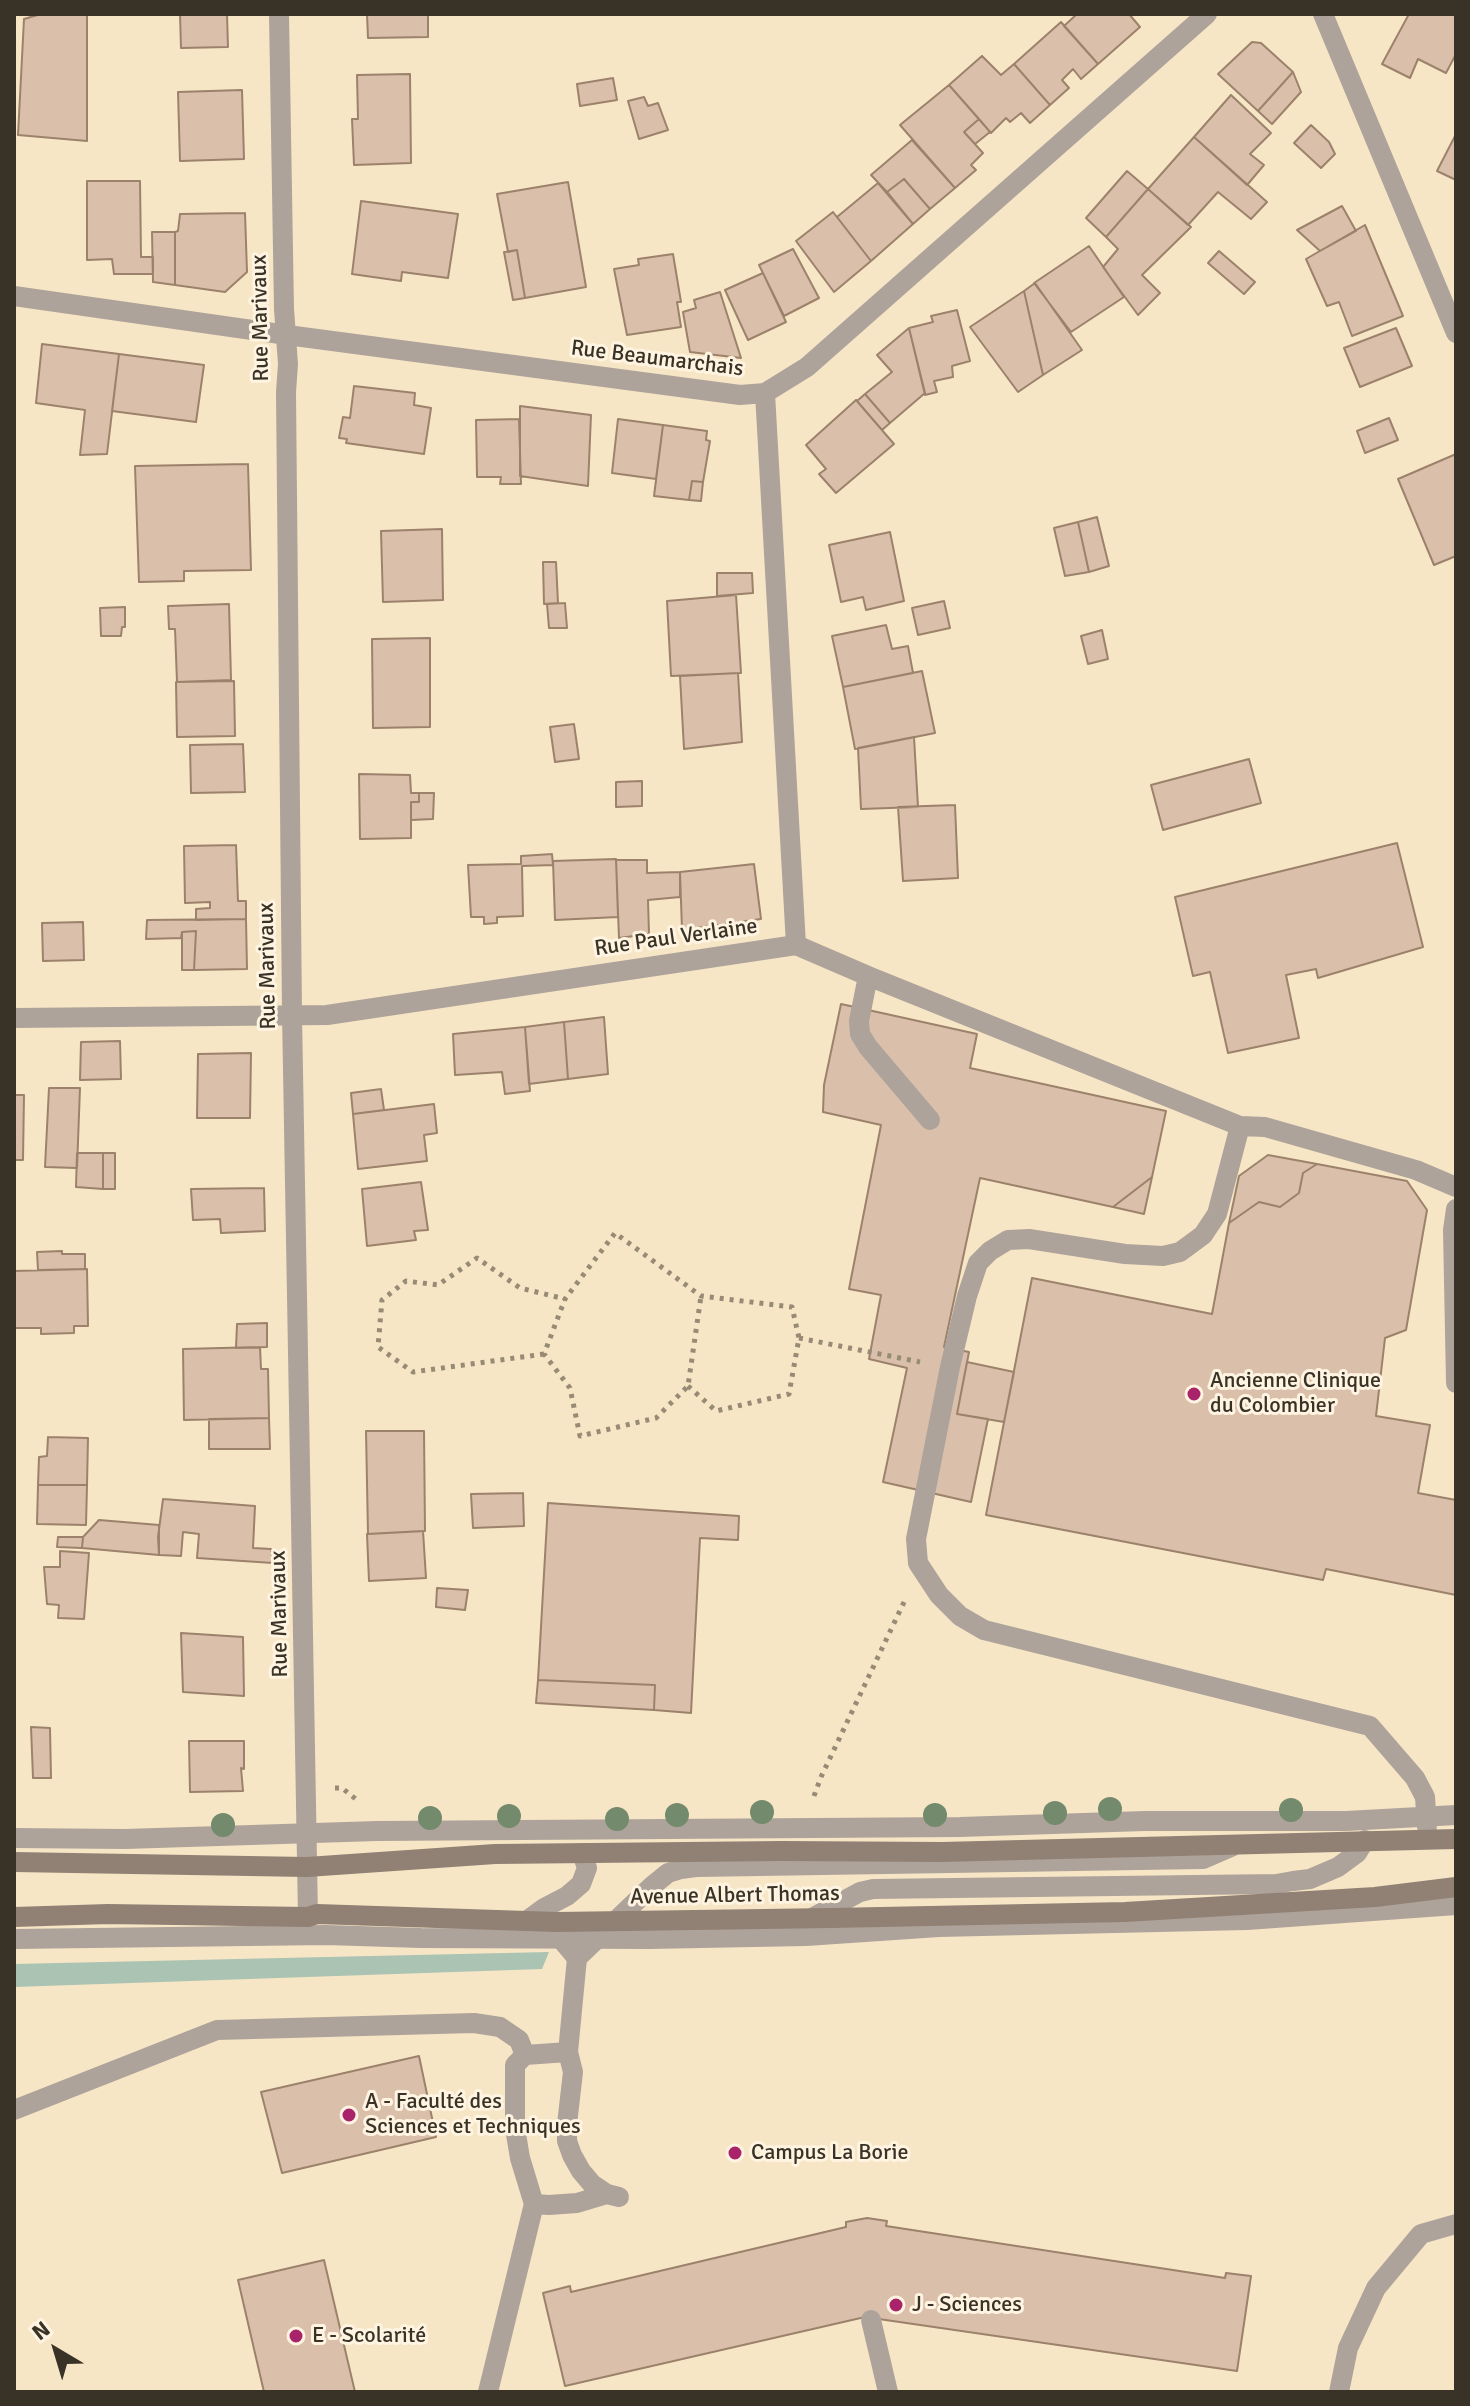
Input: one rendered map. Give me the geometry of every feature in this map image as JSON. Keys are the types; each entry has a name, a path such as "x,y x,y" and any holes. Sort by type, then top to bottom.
{"street":[{"name":"Rue Marivaux","path":"279,14 287,335 292,1014 308,1917"},
{"name":"Rue Beaumarchais","path":"14,296 740,395 765,393 807,367 1207,14"},
{"path":"1323,14 1456,333"},
{"path":"765,393 796,945 1240,1126 1265,1127 1416,1170 1456,1187"},
{"name":"Rue Paul Verlaine","path":"14,1018 327,1015 796,945"},
{"path":"868,976 859,1021 860,1034 930,1120"},
{"path":"1240,1126 1217,1214 1203,1235 1180,1252 1163,1256 1125,1254 1029,1239 1008,1240 978,1263 950,1367 916,1539 918,1563 939,1595 960,1616 984,1630 1370,1726 1415,1778 1425,1797 1428,1839"},
{"path":"1456,1209 1453,1230 1456,1383"},
{"path":"14,1838 125,1839 392,1831 960,1827 1145,1821 1346,1821 1456,1815"},
{"name":"Avenue Albert Thomas","path":"14,1862 307,1867 495,1854 942,1852 1456,1839"},
{"path":"810,1919 860,1892 873,1889 1276,1884 1310,1879 1338,1867 1357,1853 1365,1840"},
{"path":"534,2204 577,2203 613,2196 592,2184 581,2171 567,2141 573,2072 568,2052 577,1958 668,1873 696,1867 1203,1859 1233,1846"},
{"path":"525,1922 581,1884 587,1868 582,1853"},
{"name":"Avenue Albert Thomas","path":"14,1917 108,1914 308,1917 317,1914 525,1922 810,1919 1140,1912 1375,1897 1456,1887"},
{"path":"14,1939 326,1935 561,1939 806,1936 939,1927 1247,1920 1456,1905"},
{"path":"525,1922 561,1939 577,1958"},
{"path":"14,2110 217,2030 474,2023 500,2027 519,2040 525,2055"},
{"path":"488,2392 534,2204 520,2158 515,2128 515,2065 525,2055 568,2052"},
{"path":"1339,2392 1348,2348 1376,2288 1421,2234 1456,2224"},
{"path":"871,2320 888,2392"}],"path":[{"path":"544,1354 565,1299 615,1233 701,1296 792,1307 799,1338 789,1394 716,1411 688,1386"},
{"path":"544,1354 413,1372 378,1347 382,1300 406,1281 438,1285 477,1258 520,1288 565,1299"},
{"path":"544,1354 570,1388 580,1436 656,1418 688,1386 701,1296"},
{"path":"799,1338 950,1367"},
{"path":"814,1796 912,1586 924,1571"}],"green space":[{"path":"549,1952 542,1969 14,1987 14,1964"}],"building":[{"path":"41,14 87,14 87,141 18,135 24,19"},
{"path":"180,14 227,14 228,47 181,48"},
{"path":"367,14 428,14 428,37 368,38"},
{"path":"1077,14 1129,14 1140,27 1098,64 1064,26"},
{"path":"1409,14 1456,14 1456,54 1446,73 1418,59 1410,78 1382,64"},
{"path":"1061,22 1098,64 1081,79 1073,69 1062,80 1069,88 1050,105 1014,64"},
{"path":"1252,42 1261,43 1293,72 1258,111 1218,74"},
{"path":"982,56 1001,75 1014,64 1050,105 1030,123 1021,113 1010,122 1006,118 991,133 949,85"},
{"path":"1293,72 1301,92 1272,124 1258,111"},
{"path":"410,74 411,163 354,165 352,119 358,119 357,75"},
{"path":"613,78 617,100 580,106 577,84"},
{"path":"949,85 979,119 964,132 983,153 971,165 976,170 955,188 900,125"},
{"path":"242,90 244,159 180,161 178,92"},
{"path":"1231,95 1271,133 1250,154 1264,165 1247,185 1194,137"},
{"path":"644,97 648,106 658,103 668,130 639,139 628,101"},
{"path":"979,119 990,132 975,144 964,132"},
{"path":"1311,125 1329,142 1335,154 1321,168 1294,143"},
{"path":"1194,137 1267,202 1251,219 1218,192 1188,225 1148,189"},
{"path":"1456,137 1456,180 1437,171"},
{"path":"912,140 955,188 930,209 904,179 887,192 871,175"},
{"path":"1127,171 1148,189 1106,237 1086,218"},
{"path":"904,179 930,209 913,224 887,192"},
{"path":"87,181 140,181 141,257 153,257 153,274 114,274 112,259 87,260"},
{"path":"568,182 586,287 525,298 517,250 508,252 497,194"},
{"path":"878,183 913,224 871,261 837,217"},
{"path":"1148,189 1191,227 1142,275 1160,293 1138,315 1103,267 1118,249 1106,237"},
{"path":"361,201 458,214 448,278 402,272 401,281 352,274"},
{"path":"1342,206 1356,231 1320,251 1297,230"},
{"path":"833,212 871,261 834,292 796,241"},
{"path":"245,213 247,272 225,292 175,285 175,232 178,231 180,214"},
{"path":"1365,225 1403,316 1352,336 1339,302 1327,306 1306,259"},
{"path":"152,232 175,232 175,285 153,282"},
{"path":"1089,246 1124,297 1071,332 1034,283"},
{"path":"793,249 819,298 784,316 759,265"},
{"path":"517,250 525,298 513,300 504,252"},
{"path":"1219,251 1255,282 1244,294 1208,263"},
{"path":"673,254 681,302 677,302 681,327 627,335 614,269 639,265 638,259"},
{"path":"763,273 786,322 748,340 725,290"},
{"path":"1035,283 1082,350 1043,375 1024,291"},
{"path":"1024,291 1043,375 1018,392 970,327"},
{"path":"720,292 741,358 690,352 683,312 696,308 694,300"},
{"path":"957,310 970,361 952,366 953,377 934,381 937,392 925,395 909,328 933,322 931,316"},
{"path":"909,328 925,393 890,423 865,394 892,372 877,355"},
{"path":"1396,328 1412,366 1360,387 1344,348"},
{"path":"42,344 119,354 107,454 80,455 85,410 36,403"},
{"path":"119,354 204,365 196,422 112,411"},
{"path":"354,386 415,393 414,405 431,408 424,454 346,443 347,439 339,438 343,417 350,418"},
{"path":"865,394 890,423 882,430 857,401"},
{"path":"856,400 894,444 836,493 819,474 826,469 806,445"},
{"path":"520,406 591,415 588,486 520,476"},
{"path":"1389,418 1398,440 1365,453 1357,431"},
{"path":"519,419 521,484 500,484 501,477 477,477 476,420"},
{"path":"618,419 663,425 656,479 612,473"},
{"path":"663,425 707,431 706,440 710,441 703,482 692,481 689,500 654,496"},
{"path":"1456,454 1456,556 1434,565 1398,479"},
{"path":"248,464 251,570 184,571 184,581 139,582 135,466"},
{"path":"692,481 703,482 701,501 689,500"},
{"path":"1097,517 1109,566 1089,572 1078,522"},
{"path":"1078,522 1089,572 1065,576 1054,528"},
{"path":"442,529 443,600 383,602 381,531"},
{"path":"890,532 904,601 866,610 863,597 841,602 829,545"},
{"path":"543,562 556,562 558,603 544,604"},
{"path":"717,573 752,573 753,593 717,596"},
{"path":"736,595 741,673 671,676 667,601"},
{"path":"944,601 950,628 918,635 912,608"},
{"path":"565,603 567,628 549,628 547,604"},
{"path":"229,604 231,680 177,682 175,629 169,629 168,606"},
{"path":"125,607 125,627 122,627 121,636 101,636 100,608"},
{"path":"886,625 892,649 908,646 913,673 843,687 832,636"},
{"path":"1102,630 1108,659 1088,664 1081,636"},
{"path":"430,638 430,727 373,728 372,639"},
{"path":"922,671 935,733 855,749 843,687"},
{"path":"738,673 742,742 684,749 680,676"},
{"path":"234,681 235,736 177,737 176,682"},
{"path":"574,724 579,759 555,762 550,727"},
{"path":"914,737 918,807 861,809 858,748"},
{"path":"243,744 245,792 191,793 190,745"},
{"path":"1249,759 1261,803 1163,830 1151,785"},
{"path":"359,774 410,775 411,793 419,793 419,802 411,802 411,838 360,839"},
{"path":"642,781 642,806 616,807 616,782"},
{"path":"419,793 434,793 433,819 411,820 411,802 419,802"},
{"path":"955,805 958,878 903,881 898,807"},
{"path":"1397,843 1423,947 1318,978 1316,969 1286,975 1299,1038 1228,1053 1210,972 1193,976 1175,897"},
{"path":"236,845 238,901 246,901 246,919 196,920 196,909 210,908 210,902 185,903 184,846"},
{"path":"552,854 553,865 522,866 523,916 497,917 497,923 484,924 484,917 471,917 468,865 521,864 521,856"},
{"path":"616,859 618,917 555,920 553,861"},
{"path":"616,860 647,860 647,873 680,872 680,897 648,900 649,934 619,938"},
{"path":"754,864 761,919 682,930 680,872"},
{"path":"246,919 247,969 194,970 196,931 182,932 181,938 146,939 147,920"},
{"path":"83,922 84,960 43,961 42,923"},
{"path":"196,931 194,970 182,970 182,932"},
{"path":"841,1004 977,1034 970,1068 1166,1111 1152,1177 1113,1207 980,1178 944,1347 969,1352 957,1414 988,1419 971,1502 883,1482 907,1368 869,1359 881,1295 849,1289 881,1125 823,1112 824,1085"},
{"path":"604,1017 608,1074 568,1079 564,1022"},
{"path":"564,1022 568,1079 529,1084 525,1027"},
{"path":"525,1027 530,1091 505,1094 502,1072 455,1075 453,1034"},
{"path":"120,1041 121,1079 80,1080 81,1042"},
{"path":"251,1053 250,1118 197,1118 198,1054"},
{"path":"49,1088 80,1088 77,1168 45,1167"},
{"path":"381,1089 384,1110 353,1114 351,1093"},
{"path":"14,1095 24,1095 23,1160 14,1160"},
{"path":"434,1104 437,1133 424,1135 427,1161 358,1169 353,1114"},
{"path":"77,1153 103,1153 103,1189 76,1187"},
{"path":"103,1153 115,1153 115,1189 103,1189"},
{"path":"1268,1155 1317,1164 1303,1173 1299,1193 1280,1207 1259,1202 1229,1223 1239,1176"},
{"name":"Ancienne Clinique du Colombier","path":"1317,1164 1407,1181 1427,1210 1406,1330 1385,1338 1376,1416 1430,1425 1418,1493 1456,1500 1456,1595 1326,1569 1323,1580 986,1515 1032,1278 1212,1314 1229,1223 1259,1202 1280,1207 1299,1193 1303,1173"},
{"path":"1152,1177 1144,1214 1113,1207"},
{"path":"421,1182 428,1230 414,1231 416,1240 367,1246 362,1189"},
{"path":"264,1188 265,1231 221,1233 220,1219 193,1220 191,1189"},
{"path":"62,1251 62,1254 85,1254 85,1269 38,1270 37,1252"},
{"path":"87,1269 88,1326 74,1326 74,1333 41,1334 41,1328 15,1328 14,1271"},
{"path":"267,1323 267,1347 236,1348 237,1324"},
{"path":"260,1347 261,1369 268,1369 269,1418 184,1420 183,1349"},
{"path":"967,1362 1014,1372 1004,1422 957,1414"},
{"path":"269,1418 270,1449 209,1449 209,1419"},
{"path":"366,1431 424,1431 425,1531 368,1534"},
{"path":"48,1437 88,1438 87,1485 38,1485 39,1457 47,1456"},
{"path":"38,1485 87,1485 86,1525 37,1524"},
{"path":"523,1493 524,1526 473,1528 471,1494"},
{"path":"163,1499 255,1506 253,1548 271,1549 273,1563 197,1558 199,1534 183,1532 181,1556 159,1555"},
{"path":"548,1503 739,1516 738,1540 700,1538 691,1713 654,1710 655,1685 538,1680"},
{"path":"99,1520 159,1525 159,1555 82,1548 83,1537"},
{"path":"423,1531 426,1578 369,1581 367,1534"},
{"path":"58,1537 83,1537 82,1548 57,1547"},
{"path":"60,1551 89,1553 84,1619 58,1618 59,1605 47,1604 44,1567 60,1567"},
{"path":"437,1588 468,1590 465,1610 436,1607"},
{"path":"181,1633 243,1637 244,1696 183,1692"},
{"path":"538,1680 655,1685 654,1710 536,1703"},
{"path":"31,1727 50,1728 51,1778 33,1778"},
{"path":"189,1741 244,1741 244,1769 241,1768 243,1791 190,1792"},
{"name":"A - Faculté des Sciences et Techniques","path":"419,2056 436,2137 282,2173 261,2092"},
{"name":"J - Sciences","path":"867,2218 887,2221 886,2226 1225,2278 1226,2273 1251,2276 1237,2371 865,2317 565,2386 543,2293 570,2286 571,2292 846,2227 846,2222"},
{"name":"E - Scolarité","path":"324,2260 355,2392 264,2392 238,2280"}],"place":[{"name":"Ancienne Clinique du Colombier","path":"1194,1394"},
{"name":"A - Faculté des Sciences et Techniques","path":"349,2115"},
{"name":"Campus La Borie","path":"735,2153"},
{"name":"J - Sciences","path":"896,2305"},
{"name":"E - Scolarité","path":"296,2336"}]}
